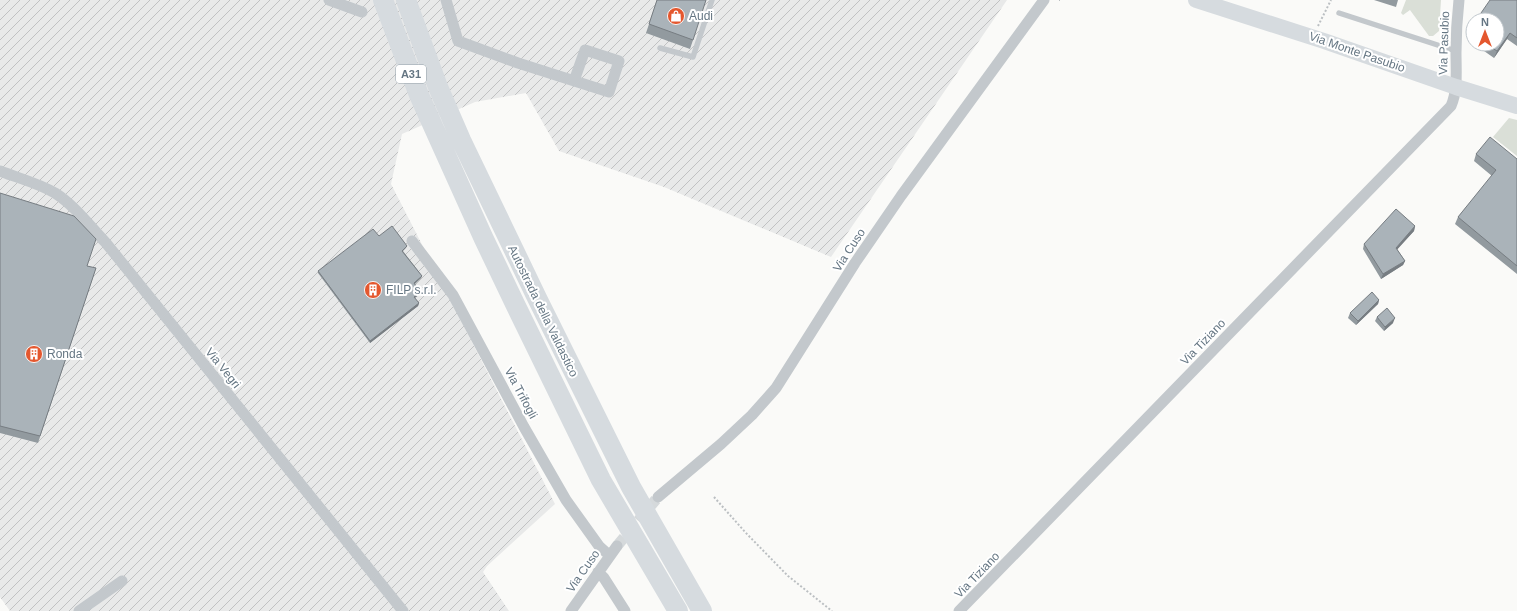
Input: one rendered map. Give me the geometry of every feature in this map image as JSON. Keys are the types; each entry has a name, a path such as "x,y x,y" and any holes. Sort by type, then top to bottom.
{"highway":[{"name":"Autostrada della Valdastico","path":"383,0 419,95 452,143 533,291 631,487 702,611"},
{"name":"Autostrada della Valdastico","path":"406,0 424,50 452,143 486,244 601,480 678,611"}],"main road":[{"name":"Via Monte Pasubio","path":"1196,0 1312,37 1456,87 1517,106"}],"street":[{"path":"329,0 362,12"},
{"path":"446,0 458,41 518,63 574,81"},
{"name":"Via Cuso","path":"658,497 721,444 752,415 776,388 855,263 901,196 1044,0"},
{"name":"Via Pasubio","path":"1456,87 1456,24 1459,0"},
{"name":"Via Tiziano","path":"960,611 1451,106 1456,87"},
{"name":"Via Vegri","path":"0,172 37,184 55,194 73,208 106,243 403,611"},
{"name":"Via Trifogli","path":"412,241 453,295 524,427 566,500 599,546 610,556"},
{"name":"Via Cuso","path":"571,611 617,546"},
{"path":"598,572 604,578 625,611"},
{"path":"79,611 122,581"}],"lane":[{"path":"660,48 693,57 712,0"},
{"path":"1339,13 1456,51"}],"path":[{"path":"1312,37 1331,0"},
{"path":"714,497 745,532 788,576 832,611"}],"shaded area":[{"path":"0,0 1007,0 831,257 664,187 559,151 526,93 475,102 402,134 391,184 555,504 487,566 483,572 509,611 10,611 0,597"},
{"path":"1406,0 1441,0 1439,31 1433,36 1429,36 1410,10 1403,15 1401,13"},
{"path":"1509,118 1517,120 1517,156 1493,137"}],"building":[{"name":"Audi","path":"657,0 706,0 693,40 649,24"},
{"path":"1490,0 1517,0 1517,38 1510,33 1505,40 1505,12 1482,12"},
{"path":"1490,137 1517,159 1517,266 1458,217 1496,170 1476,154"},
{"name":"Ronda","path":"0,193 74,216 96,239 87,266 96,268 40,436 0,426"},
{"path":"1396,209 1415,226 1396,248 1405,261 1383,274 1364,244"},
{"name":"FILP s.r.l.","path":"392,226 407,246 402,251 422,276 414,283 420,292 414,297 419,303 370,341 318,271 373,229 379,236"},
{"path":"1372,292 1379,300 1358,321 1350,313"},
{"path":"1387,308 1395,318 1385,327 1377,317"}],"tunnel":[{"path":"617,546 658,497"}],"place":[{"name":"Audi","path":"676,16"},
{"name":"FILP s.r.l.","path":"373,290"},
{"name":"Ronda","path":"34,354"}]}
